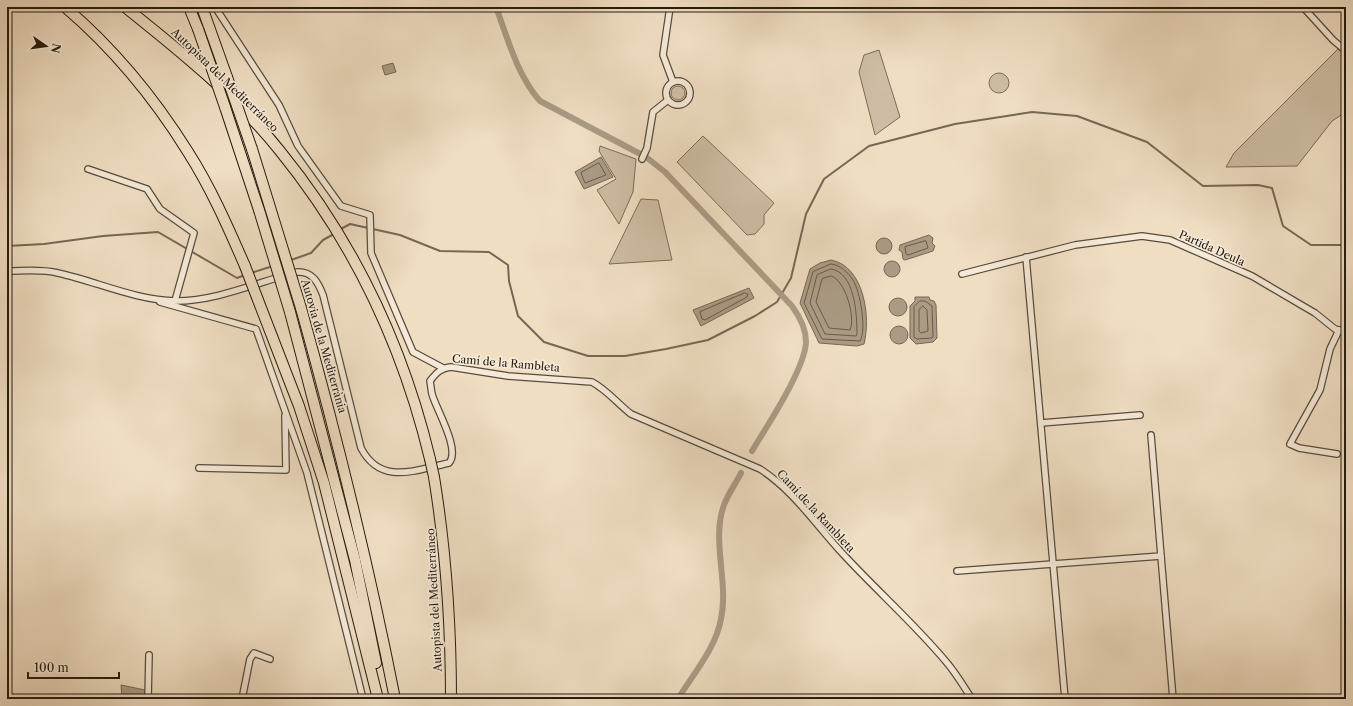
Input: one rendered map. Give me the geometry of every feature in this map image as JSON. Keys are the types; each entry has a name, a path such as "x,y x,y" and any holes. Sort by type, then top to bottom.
{"highway":[{"path":"65,7 135,79 167,120 189,153 208,188 244,266 298,406 324,483 378,699"},
{"name":"Autopista del Mediterráneo","path":"125,7 179,50 253,120 280,150 332,222 346,245 391,335 410,387 430,459 442,525 447,571 451,699"},
{"name":"Autovia de la Mediterrània","path":"190,7 259,210 290,312 355,560 382,699"},
{"name":"Autovia de la Mediterrània","path":"202,7 270,204 334,426 361,538 395,699"}],"street":[{"path":"215,7 279,105 298,146 341,206 370,215 371,253 412,352 443,368"},
{"path":"670,7 663,54 673,82"},
{"path":"1303,7 1346,51"},
{"path":"677,81 686,84 690,96 682,104 674,105 668,100 667,88 673,82 677,81"},
{"path":"643,156 648,148 653,112 668,100"},
{"path":"88,169 147,189 160,209 194,233 175,301"},
{"name":"Partida Deula","path":"962,274 1075,246 1142,236 1170,240 1252,276 1315,313 1339,330 1346,332"},
{"path":"1026,257 1065,699"},
{"name":"Camí de la Rambleta","path":"7,271 58,273 146,298 175,301 201,300 297,272 303,272 310,275 318,282 323,294 361,448 367,459 377,468 390,472 406,472 449,463 451,461 452,454 450,441 432,394 430,381 435,374 443,368 451,367 508,376 592,382 602,388 632,414 760,469 782,486 843,554 932,646 948,665 972,699"},
{"path":"146,298 256,329 307,473 363,699"},
{"path":"1337,454 1298,448 1290,444 1320,390 1330,349 1339,330"},
{"path":"199,468 286,470 285,410"},
{"path":"1041,423 1140,415"},
{"path":"1151,435 1173,699"},
{"path":"957,571 1161,556"},
{"path":"242,699 250,659 254,653 270,659"},
{"path":"148,699 149,655"},
{"path":"7,697 21,699"}],"shaded area":[{"path":"1338,49 1346,56 1346,112 1332,121 1297,166 1226,167 1234,153"},
{"path":"879,50 900,117 875,135 859,72 864,55"},
{"path":"999,73 1006,76 1009,83 1006,90 999,93 992,90 989,83 992,76"},
{"path":"678,86 683,88 685,93 683,98 678,100 673,98 671,93 673,88"},
{"path":"703,136 774,203 764,215 764,224 755,234 747,235 677,162"},
{"path":"600,146 636,159 633,192 619,224 597,190 616,179 599,151"},
{"path":"641,199 658,200 672,260 609,264"}],"water":[{"path":"393,63 396,72 385,75 382,66"},
{"path":"601,157 613,177 584,189 575,172"},
{"path":"929,235 933,238 932,243 935,246 933,251 905,260 903,259 902,252 899,250 900,245"},
{"path":"884,238 891,243 892,246 887,253 884,254 877,249 876,246 881,239"},
{"path":"831,260 842,264 851,272 858,282 865,307 866,333 864,344 857,346 819,343 800,303 810,269 820,263"},
{"path":"892,261 898,263 900,269 898,275 892,277 886,275 884,269 886,263"},
{"path":"749,288 754,298 701,326 693,310"},
{"path":"915,297 929,297 930,300 934,301 936,305 937,338 933,342 916,344 910,338 910,306 915,301"},
{"path":"898,298 904,301 907,307 904,313 898,316 892,313 889,307 892,301"},
{"path":"899,326 905,329 908,335 905,341 899,344 893,341 890,335 893,329"},
{"path":"121,685 145,690 145,699 122,699"}],"waterway":[{"path":"496,7 519,68 525,80 540,101 646,157 665,172 798,314 805,332 806,342 804,353 792,382 752,451"},
{"path":"339,230 350,224 400,235 440,251 489,252 508,265 509,281 518,316 544,342 588,356 625,356 708,340 755,316 777,302 791,278 806,214 824,179 869,146 955,124 1032,112 1077,116 1147,142 1203,186 1258,185 1272,188 1283,226 1311,245 1346,245"},
{"path":"7,246 44,244 103,236 158,232 237,278 245,275"},
{"path":"291,260 311,253 323,240 334,234"},
{"path":"251,273 273,266"},
{"path":"678,699 709,650 718,630 723,605 719,547 720,518 724,505 741,473"}]}
